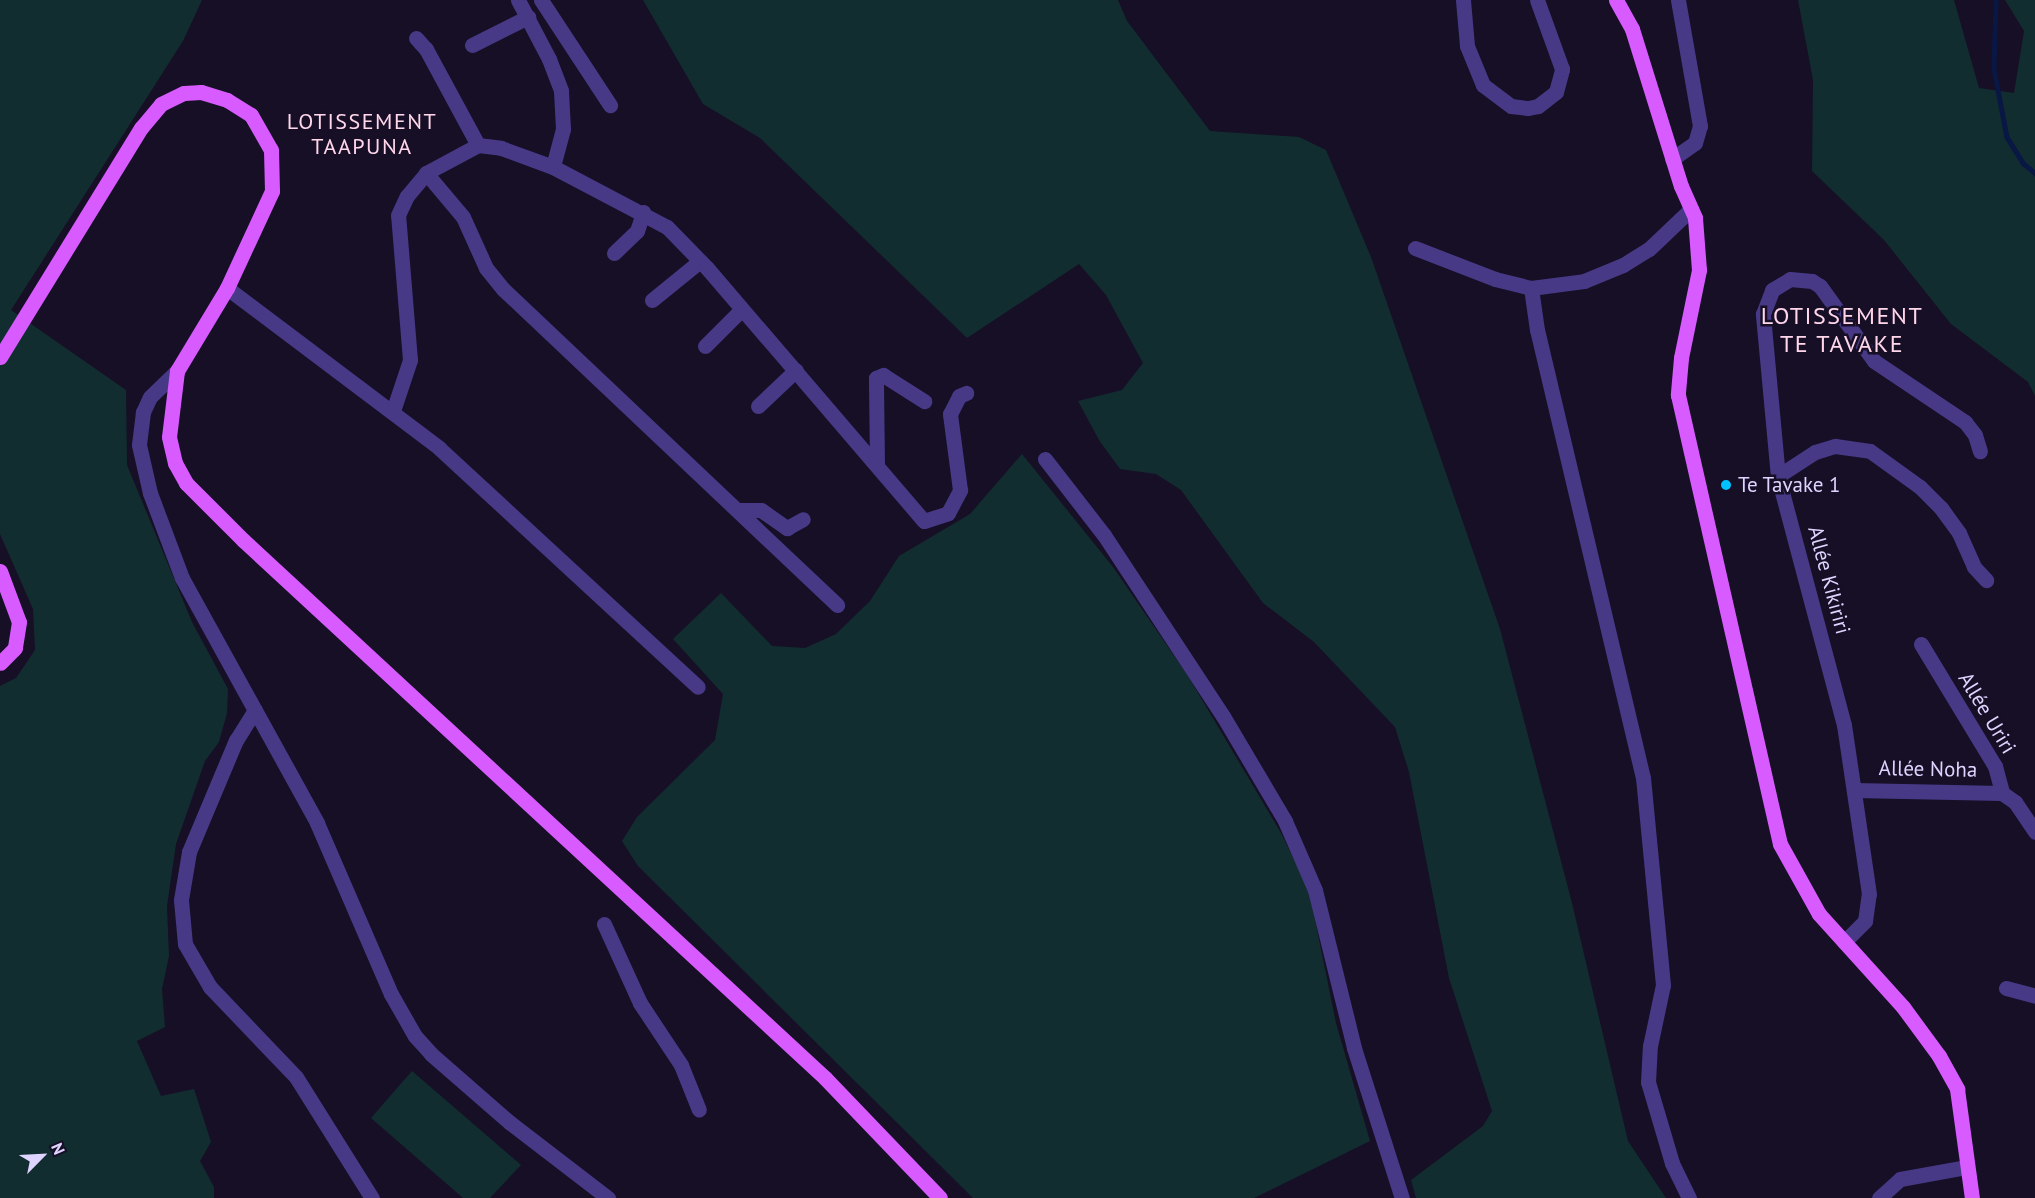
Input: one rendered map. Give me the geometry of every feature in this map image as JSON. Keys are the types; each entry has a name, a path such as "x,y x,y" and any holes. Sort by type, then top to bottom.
{"main road":[{"path":"1616,0 1632,30 1672,159 1691,209 1699,270 1681,358 1678,395 1780,844 1819,914 1934,1045 1957,1089 1972,1198"},
{"path":"0,357 141,128 160,104 184,93 214,95 240,107 257,124 271,150 272,191 227,288 177,370 169,437 175,463 195,494 813,1066 940,1198"},
{"path":"0,572 19,622 15,648 0,663"}],"street":[{"path":"518,0 561,91 563,129 553,167"},
{"path":"541,0 610,105"},
{"path":"1463,0 1467,46 1483,85 1511,106 1528,108 1538,105 1556,92 1562,69 1537,0"},
{"path":"1672,159 1695,143 1701,126 1678,0"},
{"path":"472,45 528,17"},
{"path":"416,38 426,50 478,145"},
{"path":"393,411 410,360 398,215 407,196 426,173 478,145 501,148 553,167 643,212 667,227 742,309 924,521 948,513 960,490 950,414 959,396 966,393"},
{"path":"426,173 463,217 486,268 503,290 837,605"},
{"path":"1415,248 1495,279 1531,288 1584,281 1623,265 1649,249 1691,209"},
{"path":"614,253 637,231 643,212"},
{"path":"652,300 700,261"},
{"name":"Allée Kikiriri","path":"1844,942 1865,921 1870,899 1854,790 1836,692 1778,476 1763,314 1772,290 1790,279 1812,281 1820,286 1874,360 1965,422 1975,435 1980,451"},
{"path":"227,288 393,411 529,530 698,687"},
{"path":"1531,288 1537,330 1643,778 1663,985 1650,1046 1648,1082 1672,1163 1689,1198"},
{"path":"705,346 742,309"},
{"path":"177,370 150,397 143,412 142,465 183,578 317,823 378,966 415,1036 469,1089 608,1198"},
{"path":"759,406 795,370"},
{"path":"877,465 876,378 883,375 924,401"},
{"path":"1778,476 1815,452 1835,446 1870,451 1920,487 1941,508 1959,533 1974,567 1986,580"},
{"path":"1045,459 1104,535 1223,716 1285,821 1323,915 1354,1048 1401,1198"},
{"path":"737,510 761,510 787,528 803,519"},
{"name":"Allée Uriri","path":"1921,644 1995,766 2002,793 2015,802 2035,832"},
{"path":"255,710 241,728 189,852 181,900 185,943 210,987 296,1077 372,1198"},
{"name":"Allée Noha","path":"1854,790 2002,793"},
{"path":"604,924 640,1003 681,1065 699,1110"},
{"path":"2006,988 2035,996"},
{"path":"1879,1198 1900,1179 1967,1167"}],"green space":[{"path":"0,0 202,0 183,41 11,310 126,390 127,465 192,622 228,689 227,713 219,742 205,761 176,844 167,906 169,956 162,989 165,1027 137,1041 161,1096 194,1089 211,1142 200,1161 214,1187 214,1198 0,1198 0,686 16,678 35,650 33,609 0,534"},
{"path":"643,0 1118,0 1127,21 1210,131 1299,137 1326,150 1371,257 1500,629 1572,903 1628,1141 1666,1198 1416,1198 1411,1180 1483,1126 1492,1111 1449,978 1409,772 1395,727 1314,642 1263,603 1181,490 1156,474 1120,469 1099,440 1078,401 1122,390 1143,363 1106,295 1079,264 967,338 760,138 703,104"},
{"path":"1798,0 1954,0 1979,88 2014,93 2024,31 2005,0 2035,0 2035,396 2028,382 1951,324 1884,240 1812,171 1813,80"},
{"path":"1022,454 1113,567 1188,676 1281,833 1309,890 1336,1023 1370,1141 1254,1198 973,1198 638,866 622,841 637,817 715,740 723,694 673,639 721,593 772,646 805,648 836,634 870,601 899,556 970,514"},
{"path":"412,1071 521,1165 490,1198 463,1198 371,1118"}],"waterway":[{"path":"1996,0 1994,69 2007,137 2023,163 2035,173"}],"place":[{"name":"Te Tavake 1","path":"1726,485"}],"district":[{"name":"LOTISSEMENT TAAPUNA","path":"362,134"},
{"name":"LOTISSEMENT TE TAVAKE","path":"1842,330"}]}
